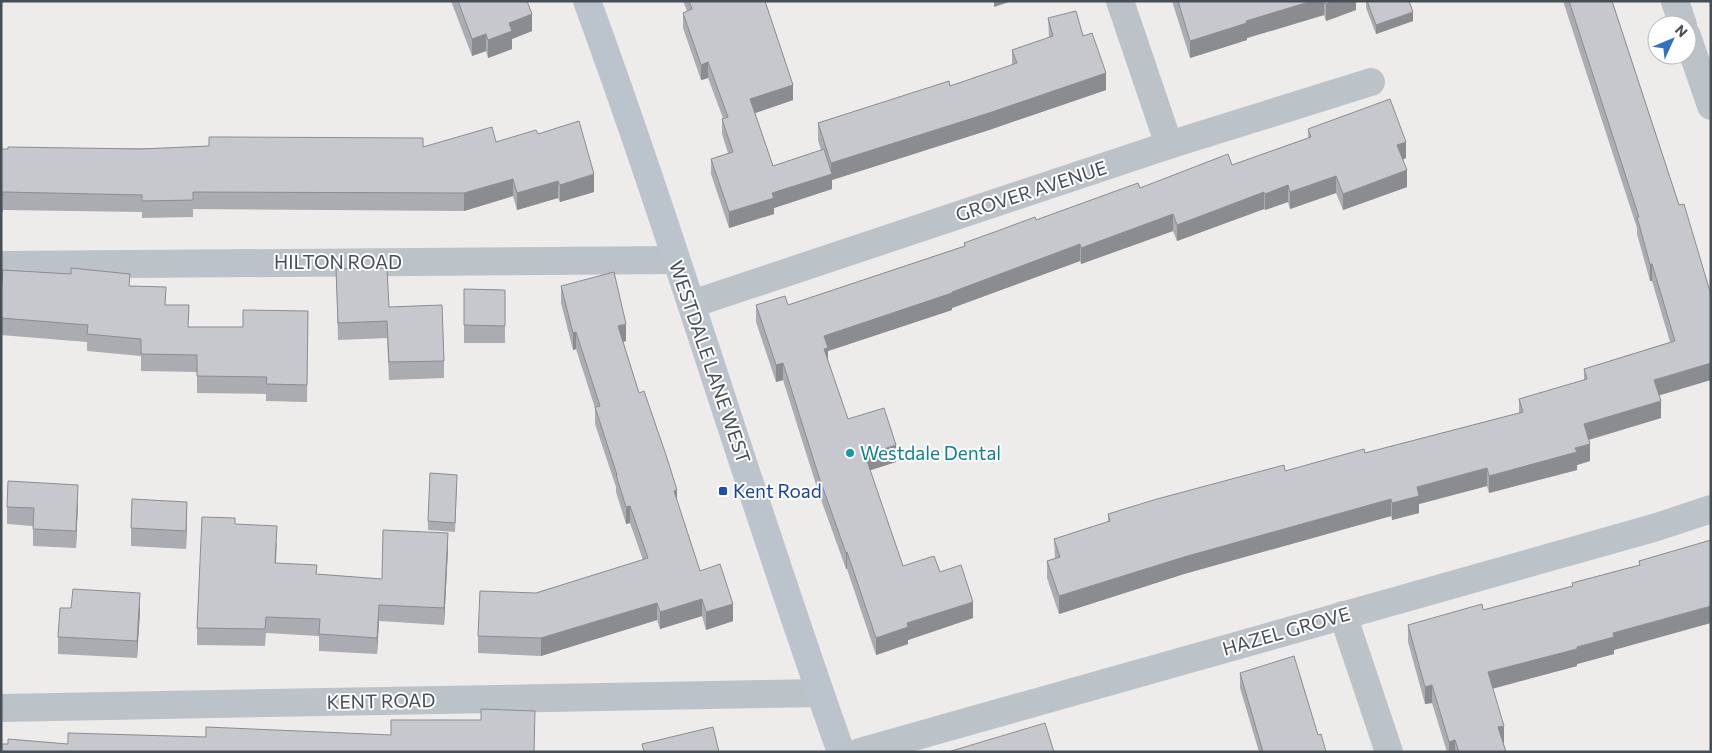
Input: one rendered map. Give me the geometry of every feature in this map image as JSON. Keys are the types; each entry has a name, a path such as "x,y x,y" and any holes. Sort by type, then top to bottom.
{"street":[{"name":"WESTDALE LANE WEST","path":"586,1 620,93 692,304 841,752"},
{"path":"1120,1 1168,145"},
{"path":"1675,1 1680,15"},
{"path":"1697,65 1711,106"},
{"name":"GROVER AVENUE","path":"692,304 1168,145 1371,82"},
{"name":"HILTON ROAD","path":"1,265 676,260"},
{"name":"HAZEL GROVE","path":"860,752 1657,527 1711,509"},
{"path":"1343,615 1389,752"},
{"name":"KENT ROAD","path":"1,708 820,693"}],"building":[{"path":"458,1 527,1 532,14 509,23 512,31 488,40 486,34 472,39"},
{"path":"689,1 765,1 793,85 750,99 773,166 824,149 832,174 772,193 774,198 729,212 711,159 733,152 722,119 728,117 708,62 701,65 683,13 692,9"},
{"path":"1178,1 1312,1 1246,21 1247,23 1190,41"},
{"path":"1367,1 1409,1 1413,12 1376,25"},
{"path":"1569,1 1612,1 1679,205 1684,204 1711,295 1711,363 1654,380 1661,401 1584,424 1590,444 1575,448 1577,452 1489,476 1487,468 1417,487 1419,496 1392,503 1391,499 1184,557 1059,596 1047,561 1060,557 1054,539 1110,521 1108,514 1284,465 1285,471 1364,449 1365,453 1523,412 1519,399 1587,379 1584,369 1675,341 1652,264 1650,264 1637,217 1639,217"},
{"path":"1076,11 1083,36 1092,33 1106,73 989,113 831,163 818,123 949,81 950,86 1017,63 1012,50 1053,36 1048,18"},
{"path":"1390,99 1406,142 1397,145 1407,170 1343,194 1336,176 1290,192 1288,185 1265,194 1264,192 1177,225 1173,214 1081,248 1080,244 952,293 824,336 828,348 824,349 848,419 884,408 896,445 865,455 903,566 934,556 940,572 961,565 973,602 907,623 908,627 876,638 819,477 783,363 776,365 756,305 785,296 788,305 965,246 964,243 1035,217 1036,220 1138,183 1140,188 1228,154 1232,165 1311,137 1308,129"},
{"path":"579,121 594,174 560,185 558,181 517,193 513,179 464,193 193,192 193,200 142,201 142,195 3,192 3,195 1,194 1,149 8,149 8,147 141,149 209,146 209,137 225,137 423,138 423,147 492,127 496,142 536,130 538,134"},
{"path":"71,268 130,274 129,286 166,287 165,305 189,305 188,327 243,327 243,310 308,311 307,385 266,384 267,377 197,376 197,355 141,354 141,339 87,334 88,325 1,318 3,270 71,274"},
{"path":"387,268 389,307 442,305 444,361 389,362 387,321 338,323 336,269"},
{"path":"614,272 626,324 618,326 639,393 644,391 667,458 677,490 674,491 700,571 720,564 733,604 706,612 702,599 660,612 657,603 541,638 478,636 480,591 536,593 648,558 630,506 626,507 595,407 600,406 576,332 573,333 561,286"},
{"path":"464,289 505,290 505,326 464,325"},
{"path":"430,473 457,475 455,523 428,521"},
{"path":"8,481 78,485 76,531 33,529 34,508 7,507"},
{"path":"132,499 187,502 186,531 131,528"},
{"path":"202,517 235,518 235,524 277,526 275,563 317,565 316,574 382,579 383,530 448,533 444,608 379,605 377,638 319,634 320,619 266,617 265,629 197,628"},
{"path":"1711,540 1711,606 1613,633 1614,637 1577,647 1577,649 1488,672 1504,726 1498,727 1506,752 1459,752 1455,740 1449,742 1432,685 1425,687 1408,625 1482,604 1483,610 1573,586 1572,583 1640,565 1639,561"},
{"path":"73,589 140,593 137,641 58,637 60,608 71,608"},
{"path":"1294,656 1318,735 1321,734 1326,752 1263,752 1240,673"},
{"path":"481,709 535,711 534,752 1,752 1,744 8,744 8,739 68,744 68,733 206,737 206,727 391,735 391,720 481,720"},
{"path":"1045,723 1054,752 948,752"},
{"path":"713,727 719,752 644,752 642,744"}],"place":[{"name":"Westdale Dental","path":"850,453"},
{"name":"Kent Road","path":"723,491"}]}
